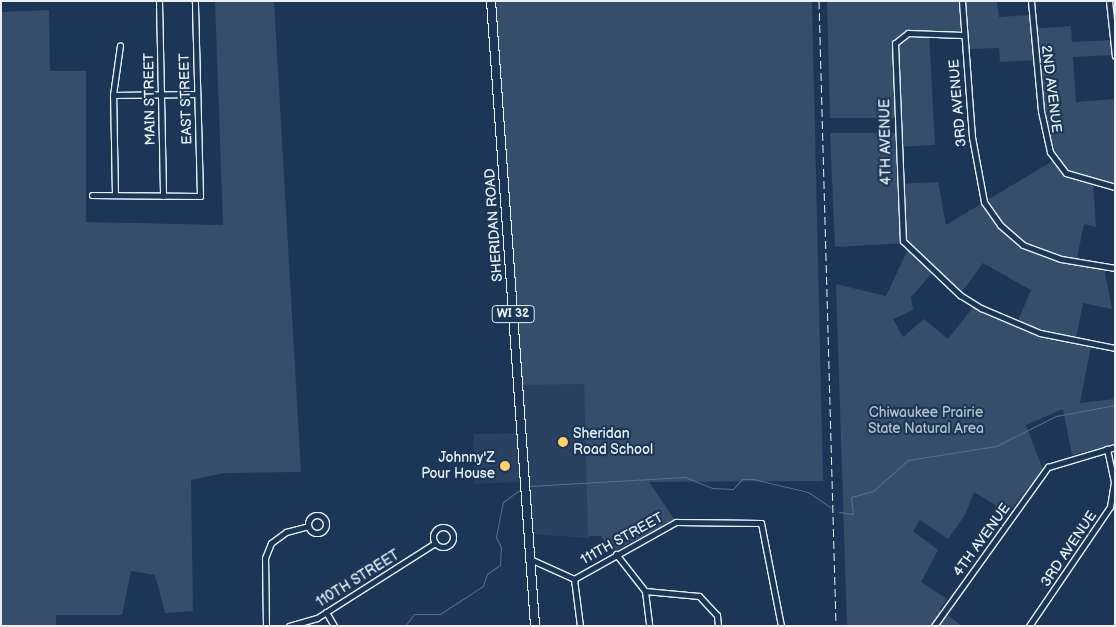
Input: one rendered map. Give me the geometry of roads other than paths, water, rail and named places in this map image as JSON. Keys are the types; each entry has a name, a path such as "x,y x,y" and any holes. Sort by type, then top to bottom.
{"main road":[{"name":"SHERIDAN ROAD","path":"491,1 535,626"}],"street":[{"name":"MAIN STREET","path":"159,1 163,196"},
{"name":"EAST STREET","path":"163,196 200,196 195,1"},
{"name":"3RD AVENUE","path":"962,1 972,137 984,202 1000,225 1023,245 1061,259 1115,268"},
{"name":"2ND AVENUE","path":"1031,1 1044,128 1050,152 1066,173 1115,188"},
{"path":"1109,1 1115,56"},
{"name":"4TH AVENUE","path":"963,35 908,33 898,38 894,52 899,204 906,247 960,295 988,312 1040,333 1115,348"},
{"path":"115,195 113,95 120,45"},
{"path":"113,95 197,94"},
{"path":"92,195 163,196"},
{"path":"1107,449 1115,447"},
{"name":"3RD AVENUE","path":"1029,626 1110,507 1114,482 1107,449"},
{"name":"4TH AVENUE","path":"934,626 1048,467 1107,449"},
{"name":"111TH STREET","path":"530,559 574,579 676,522 760,523 781,626"},
{"path":"266,626 265,558 271,543 286,532 308,526"},
{"name":"110TH STREET","path":"289,626 326,612 435,543"},
{"path":"616,554 645,591 649,626"},
{"path":"574,579 580,626"},
{"path":"645,591 699,596 717,615 718,626"},
{"path":"326,612 334,626"}],"waterway":[{"path":"839,512 853,514 851,497 873,491 908,460 996,446 1056,416 1115,405"},
{"path":"529,486 685,477 712,488 733,489 742,479 753,479 808,492 830,507"},
{"path":"405,626 414,614 440,614 483,586 487,574 500,565 501,547 496,537 503,502 521,489"}],"railway":[{"path":"819,1 836,626"}],"place":[{"name":"Sheridan Road School","path":"563,442"},
{"name":"Johnny'Z Pour House","path":"505,466"}],"park label":[{"name":"Chiwaukee Prairie State Natural Area","path":"926,422"}]}
